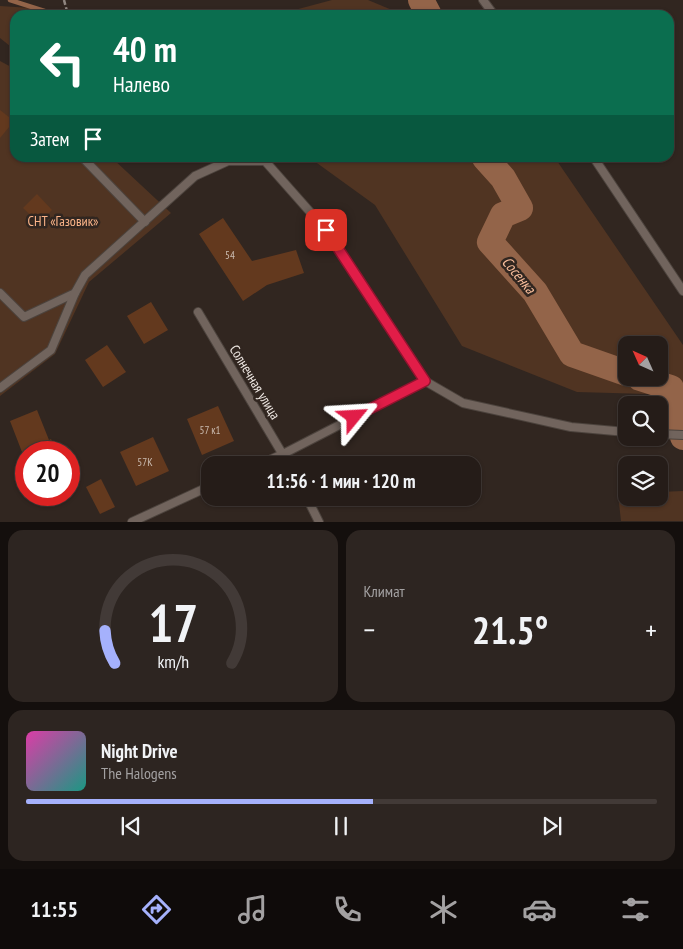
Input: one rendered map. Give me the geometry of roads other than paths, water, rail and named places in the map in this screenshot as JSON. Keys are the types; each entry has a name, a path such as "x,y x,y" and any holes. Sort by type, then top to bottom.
{"lane":[{"path":"88,162 145,222"},
{"path":"0,388 51,350 75,294 85,276 195,176 224,162"},
{"path":"266,162 326,230 425,381 464,403 570,427 618,431"},
{"path":"597,162 683,291"},
{"path":"0,293 24,317 75,294"},
{"name":"Солнечная улица","path":"198,312 284,454"},
{"path":"279,456 425,381"},
{"path":"668,435 683,436"},
{"path":"132,522 201,490"},
{"path":"310,506 319,522"}],"waterway":[{"path":"10,0 41,10"},
{"name":"Сосенка","path":"421,0 426,10"},
{"name":"Сосенка","path":"489,162 503,178 520,208 503,215 490,242 535,292 572,354 618,370"},
{"name":"Сосенка","path":"665,386 671,388 683,437"}],"park label":[{"name":"СНТ «Газовик»","path":"63,221"}]}
